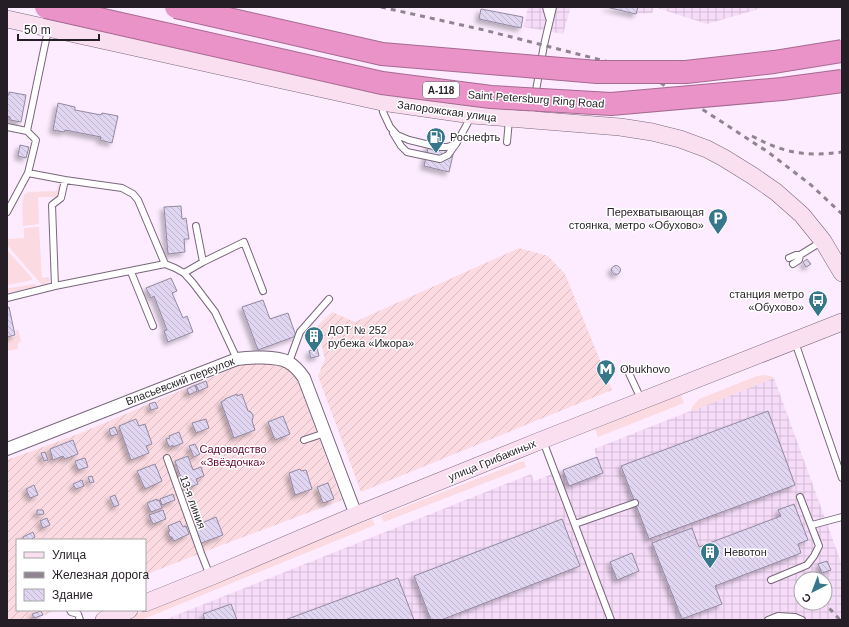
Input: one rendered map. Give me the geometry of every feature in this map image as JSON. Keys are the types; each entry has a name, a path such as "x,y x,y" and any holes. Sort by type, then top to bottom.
{"highway":[{"name":"Saint Petersburg Ring Road","path":"46,7 382,83 491,97 611,104 782,89 842,81"},
{"path":"176,7 382,54 597,72 686,72 774,62 842,51"}],"street":[{"name":"Запорожская улица","path":"7,19 382,102 472,116 620,128 652,132 680,139 707,149 724,158 776,192 802,215 823,241 842,273"},
{"name":"улица Грибакиных","path":"146,603 356,515 542,440 842,322"},
{"name":"Власьевский переулок","path":"7,449 237,359 248,357 279,359 288,362"},
{"path":"288,362 298,369 304,378 356,515"},
{"path":"104,620 126,611"}],"lane":[{"path":"546,7 549,20"},
{"path":"531,121 552,7"},
{"path":"27,131 49,28"},
{"path":"382,102 383,112 390,127 401,146 407,152 440,159 448,156 472,116"},
{"path":"507,142 509,119"},
{"path":"7,127 27,131 36,140 28,173 7,212"},
{"path":"390,127 397,135 409,140 438,147 447,147 456,144"},
{"path":"28,173 122,188 133,194 138,200 165,264"},
{"path":"56,286 52,205 61,198 65,180"},
{"path":"196,226 203,262"},
{"path":"793,264 799,260 800,256 823,241"},
{"path":"184,273 244,242 263,291"},
{"path":"789,258 796,255 800,256"},
{"path":"7,298 56,286 165,264 184,273 215,312 237,359"},
{"path":"131,272 153,326"},
{"path":"288,362 300,332 329,299"},
{"path":"794,341 842,478"},
{"path":"627,369 641,401"},
{"path":"304,440 325,433"},
{"path":"542,440 611,620"},
{"name":"13-я линия","path":"167,458 210,577"},
{"path":"771,580 806,565 814,556 819,546 812,525 800,498"},
{"path":"575,524 635,503"},
{"path":"812,525 842,517"},
{"path":"70,611 78,614 80,620"},
{"path":"768,620 778,616 795,617 802,620"}],"shaded area":[{"path":"528,7 571,7 563,34 524,27"},
{"path":"606,7 654,7 652,13 636,14"},
{"path":"654,7 766,7 707,24"},
{"path":"774,378 842,565 842,620 164,620 531,474 534,481 597,457 594,449"}],"green space":[{"path":"58,185 60,185 58,197 38,197 39,224 23,226 22,210 23,198 25,194 29,192 57,191"},
{"path":"39,227 42,278 48,277 50,281 42,285 7,245 7,239 24,238 24,228"},
{"path":"519,248 548,256 565,274 612,390 361,492 318,376 325,359 320,340 307,336 332,312 355,322"},
{"path":"7,250 32,278 32,280 7,285"},
{"path":"36,285 34,287 7,293 7,289 10,288"},
{"path":"18,329 21,341 18,344 18,349 7,351 7,338 16,336 16,331"},
{"name":"Садоводство «Звёздочка»","path":"245,363 276,365 287,369 292,373 299,384 342,500 146,575 146,539 16,539 16,611 54,611 32,620 7,620 7,460 81,433"},
{"path":"764,375 774,378 690,412 699,399 757,376"},
{"path":"681,395 684,403 598,437 595,429"},
{"path":"524,461 526,467 384,522 381,516 520,462"},
{"path":"372,519 375,525 141,620 121,620"}],"building":[{"path":"606,7 638,7 636,14"},
{"path":"481,9 523,17 521,28 479,19"},
{"path":"9,92 26,95 21,122 10,120 10,117 7,116 7,95 9,95"},
{"path":"58,103 75,107 75,110 101,115 102,113 118,116 112,143 100,140 101,137 65,130 64,132 53,130"},
{"path":"429,144 454,150 449,172 424,166"},
{"path":"20,145 29,147 26,158 18,156"},
{"path":"181,206 182,219 186,218 189,239 184,239 185,252 168,254 164,207"},
{"path":"807,259 811,264 806,267 803,262"},
{"path":"614,266 618,266 620,270 618,274 614,274 612,272 612,268"},
{"path":"171,278 177,291 172,293 183,318 187,316 193,332 168,342 164,331 167,330 154,296 151,298 146,288"},
{"path":"263,300 270,319 288,313 296,336 258,350 242,307"},
{"path":"9,307 15,335 7,337 7,308"},
{"name":"ДОТ № 252 рубежа «Ижора»","path":"317,348 319,356 311,358 309,351"},
{"path":"206,381 208,387 199,391 196,385"},
{"path":"195,385 197,391 189,395 187,389"},
{"path":"237,394 237,396 242,394 248,411 253,415 252,421 255,430 234,438 221,402"},
{"path":"155,402 158,408 151,410 149,404"},
{"path":"768,411 795,485 649,539 621,466"},
{"path":"283,416 290,434 275,440 268,422"},
{"path":"136,419 139,426 145,424 152,444 146,446 149,453 131,460 119,426"},
{"path":"206,419 209,428 196,433 192,423"},
{"path":"115,427 118,434 111,436 109,429"},
{"path":"179,432 183,443 169,447 166,439 170,438 169,436"},
{"path":"73,440 78,454 65,459 63,456 53,460 50,449"},
{"path":"195,444 200,454 194,457 189,446"},
{"path":"45,452 48,460 44,461 41,453"},
{"path":"188,456 193,470 201,467 204,476 196,479 198,484 185,489 175,461"},
{"path":"597,457 603,473 569,486 563,470"},
{"path":"85,458 88,467 78,470 75,461"},
{"path":"155,464 162,481 145,489 137,471"},
{"path":"300,469 301,471 306,470 312,489 295,495 289,473"},
{"path":"92,476 94,482 90,483 88,477"},
{"path":"82,480 84,486 76,489 73,484"},
{"path":"328,483 334,499 323,503 317,487"},
{"path":"34,485 38,495 30,498 26,489"},
{"path":"173,494 175,500 162,505 160,499"},
{"path":"115,495 119,505 114,507 110,497"},
{"path":"157,499 157,501 159,500 162,508 151,512 147,503"},
{"name":"Невотон","path":"794,504 808,540 798,544 801,553 715,586 722,604 682,619 652,543 692,528 699,547 781,516 778,510"},
{"path":"37,510 43,510 44,514 37,515"},
{"path":"163,510 166,519 153,524 149,515"},
{"path":"216,517 223,535 201,543 195,526"},
{"path":"47,518 50,525 43,528 40,521"},
{"path":"562,519 580,566 441,620 431,620 414,576"},
{"path":"180,521 183,527 186,526 189,534 174,541 168,532 170,531 168,526"},
{"path":"33,532 35,537 32,539 24,539 23,537"},
{"path":"632,553 639,571 617,580 610,562"},
{"path":"827,561 831,570 821,571 818,564"},
{"path":"398,578 414,620 285,620"},
{"path":"231,604 237,620 205,620 203,614"},
{"path":"41,611 43,615 34,618 32,614"}],"railway":[{"path":"381,7 484,30 605,61 656,80 768,152 811,185 842,214"},
{"path":"752,136 785,150 806,154 842,152"},
{"path":"832,611 840,620"}],"place":[{"name":"Роснефть","path":"436,154"},
{"name":"Перехватывающая стоянка, метро «Обухово»","path":"718,235"},
{"name":"станция метро «Обухово»","path":"818,317"},
{"name":"ДОТ № 252 рубежа «Ижора»","path":"314,353"},
{"name":"Obukhovo","path":"606,386"},
{"name":"Невотон","path":"710,569"}]}
